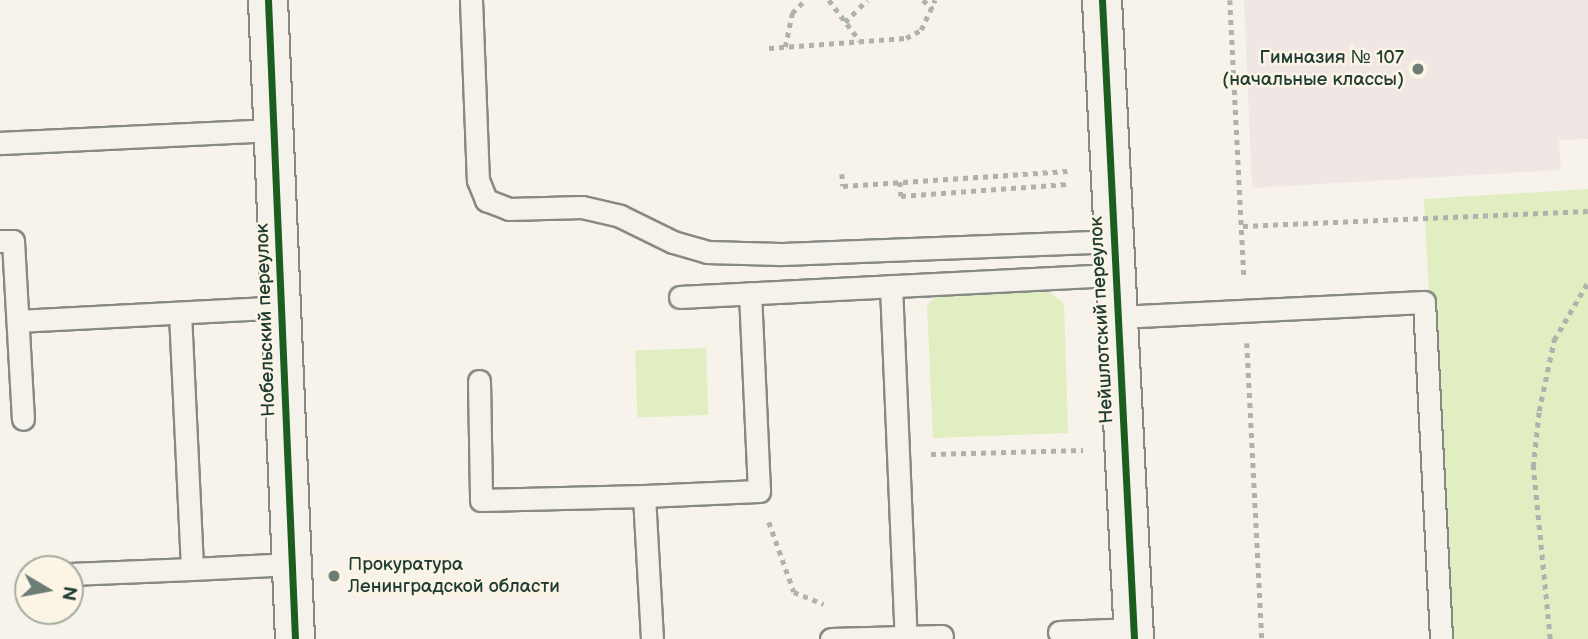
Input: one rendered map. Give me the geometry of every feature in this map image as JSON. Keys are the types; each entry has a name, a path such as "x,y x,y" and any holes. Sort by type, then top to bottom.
{"street":[{"name":"Нобельский переулок","path":"268,0 295,639"},
{"name":"Нейшлотский переулок","path":"1102,0 1134,634"}],"lane":[{"path":"471,0 478,180 486,200 509,209 582,207 620,216 673,243 707,252 1115,258"},
{"path":"0,144 274,130"},
{"path":"0,242 13,241 23,419"},
{"path":"680,296 891,286 1115,258"},
{"path":"891,286 906,637"},
{"path":"479,381 481,500 759,491 750,293"},
{"path":"1118,317 1424,302 1441,639"},
{"path":"18,321 281,307"},
{"path":"180,313 192,569"},
{"path":"644,496 652,639"},
{"path":"84,573 292,564"},
{"path":"1059,632 1134,634"},
{"path":"831,639 943,636"}],"path":[{"path":"785,47 792,13 805,0"},
{"path":"829,0 860,41"},
{"path":"845,22 867,0"},
{"path":"923,0 933,10"},
{"path":"769,48 905,38 921,30 933,10 935,0"},
{"path":"842,174 843,186 1070,171"},
{"path":"900,182 901,195 1071,184"},
{"path":"1243,226 1588,211"},
{"path":"1550,639 1536,536 1535,445 1554,340 1588,282"},
{"path":"897,455 1084,450"},
{"path":"759,491 794,592 831,607"}],"shaded area":[{"name":"Гимназия № 107 (начальные классы)","path":"1244,0 1588,0 1588,139 1559,140 1561,170 1252,188"}],"green space":[{"path":"1588,189 1588,639 1447,639 1424,199"},
{"path":"1049,291 1064,304 1068,433 933,438 927,305 938,295"},
{"path":"706,348 708,415 637,417 635,350"}],"cycle path":[{"path":"268,0 295,639"},
{"path":"1102,0 1134,639"}],"place":[{"name":"Гимназия № 107 (начальные классы)","path":"1418,69"},
{"name":"Прокуратура Ленинградской области","path":"334,576"}]}
